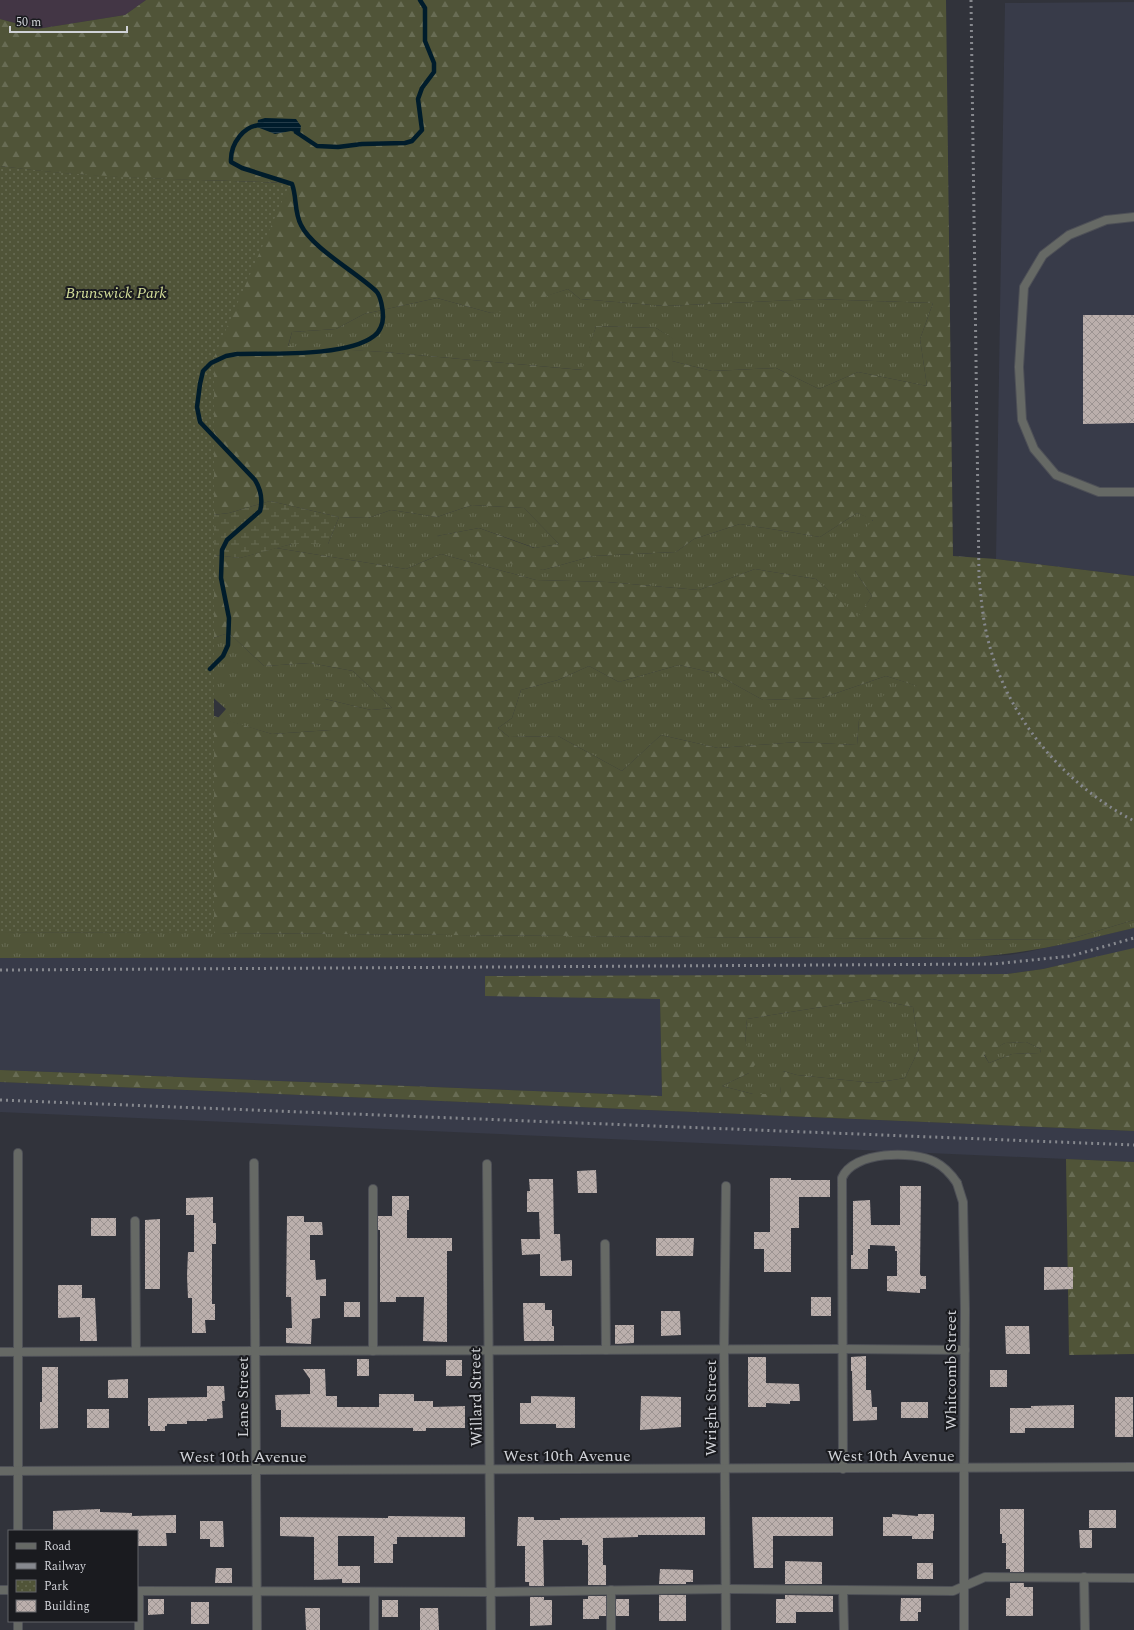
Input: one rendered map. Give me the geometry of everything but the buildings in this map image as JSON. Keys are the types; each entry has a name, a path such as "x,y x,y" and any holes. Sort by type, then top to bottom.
{"street":[{"path":"1134,217 1106,220 1069,235 1043,255 1024,287 1019,367 1022,420 1034,449 1056,475 1099,492 1134,492"},
{"path":"18,1153 18,1530"},
{"name":"Whitcomb Street","path":"843,1349 842,1184 845,1172 854,1165 876,1157 912,1156 934,1161 951,1174 957,1183 962,1202 965,1350 964,1630"},
{"name":"Lane Street","path":"254,1163 257,1630"},
{"name":"Willard Street","path":"487,1164 491,1630"},
{"name":"Wright Street","path":"726,1186 724,1350 726,1630"},
{"path":"373,1189 373,1351"},
{"path":"135,1220 136,1351"},
{"path":"606,1244 606,1350"},
{"path":"0,1352 843,1349 965,1350"},
{"path":"843,1349 843,1469"},
{"name":"West 10th Avenue","path":"0,1471 1134,1468"},
{"path":"139,1630 138,1591 491,1592 726,1589 953,1591 985,1577 1134,1578"},
{"path":"1084,1578 1084,1630"},
{"path":"611,1590 611,1630"},
{"path":"843,1590 844,1630"},
{"path":"374,1592 374,1630"}],"shaded area":[{"path":"0,0 146,0 125,15 37,29 0,19"},
{"path":"1134,2 1134,576 996,559 1005,3"},
{"path":"265,118 296,119 301,126 300,133 291,131 275,134 257,127 258,120"},
{"path":"1134,928 1134,949 1043,969 1007,974 485,995 660,999 662,1096 0,1070 0,958 972,957 1008,955 1027,952"},
{"path":"0,1082 1134,1131 1134,1162 0,1112"}],"green space":[{"path":"146,0 946,0 953,556 996,559 1134,576 1134,920 1067,940 0,932 198,711 272,734 331,730 311,716 325,699 371,710 392,708 353,671 310,663 264,666 229,633 203,641 79,539 240,558 276,548 406,569 441,554 536,580 607,582 699,590 755,569 816,579 858,617 872,596 855,571 845,550 873,520 857,513 820,537 740,524 694,539 676,552 593,556 543,570 477,557 437,536 479,528 534,548 559,544 524,508 472,505 437,517 391,510 368,518 339,517 270,501 229,513 196,517 171,411 289,183 72,174 0,166 0,19 37,29 125,15","holes":["568,289 580,299 664,306 816,299 933,303 920,339 927,386 858,372 819,389 776,368 712,371 672,361 674,339 656,328 596,326 582,370 384,352 288,346 292,332 336,329 364,314 437,298 491,313 520,309 547,296","679,665 714,673 763,700 822,698 886,676 917,686 888,691 859,720 857,745 797,742 718,748 661,735 622,771 558,736 509,737 498,728 512,718 521,690 558,680 589,666 619,682"]},
{"name":"Brunswick Park","path":"0,166 72,174 290,183 214,357 214,933 0,932"},
{"path":"568,289 580,299 664,306 816,299 933,303 920,339 927,386 858,372 819,389 776,368 712,371 672,361 673,339 656,328 596,326 583,370 384,352 288,347 292,332 336,329 364,314 437,298 491,313"},
{"path":"270,501 339,517 328,544 292,544 240,558 79,539 0,518 196,517 229,513"},
{"path":"472,505 524,508 559,544 535,548 479,528 437,536 543,570 593,556 676,552 694,539 740,524 820,537 857,513 873,519 855,571 872,596 858,618 816,579 755,569 699,590 607,582 536,580 441,554 406,569 276,548 292,544 328,544 339,517 368,518 391,510 437,517"},
{"path":"229,633 264,666 310,663 353,671 392,708 371,710 325,699 331,730 272,734 218,718 226,709 208,693 203,641"},
{"path":"679,665 714,673 763,700 822,698 886,676 918,686 859,720 857,745 797,742 718,748 661,735 622,771 558,736 509,737 498,728 512,718 521,690 558,680 589,666 619,682"},
{"path":"1134,920 1134,928 1094,938 1033,950 972,957 0,958 0,932 1067,940"},
{"path":"1134,948 1134,1131 0,1082 0,1070 662,1096 660,999 485,996 485,976 1007,974 1043,969","holes":["872,999 913,1007 919,1049 905,1078 874,1083 797,1075 783,1071 773,1078 781,1083 780,1094 753,1094 722,1086 749,1073 757,1062 745,1043 747,1019","1026,1042 1041,1049 1040,1053 1012,1054 989,1063 984,1055 1005,1043"]},
{"path":"872,999 913,1007 919,1049 905,1078 874,1083 797,1075 783,1071 780,1094 753,1094 722,1086 749,1073 745,1043 747,1019"},
{"path":"1026,1042 1041,1049 1040,1053 1012,1054 989,1063 984,1054 1005,1043"},
{"path":"1066,1159 1134,1162 1134,1354 1069,1355"}],"waterway":[{"path":"296,132 317,146 338,147 362,144 405,143 412,141 422,130 418,99 422,88 434,72 434,63 425,41 425,8 420,0"},
{"path":"210,669 223,656 228,645 229,618 221,578 222,550 227,540 260,511 261,499 260,491 255,480 200,422 197,407 203,371 211,363 226,356 237,354 328,351 346,348 362,343 374,336 382,325 383,319 383,311 376,291 324,251 307,234 299,220 292,184 242,168 231,162 233,148 240,136 250,128 263,125"}],"railway":[{"path":"971,0 979,577 986,632 997,669 1009,696 1024,722 1042,746 1062,768 1084,788 1108,806 1134,821"},
{"path":"0,970 994,964 1071,956 1134,938"},
{"path":"0,1100 1134,1145"}]}
